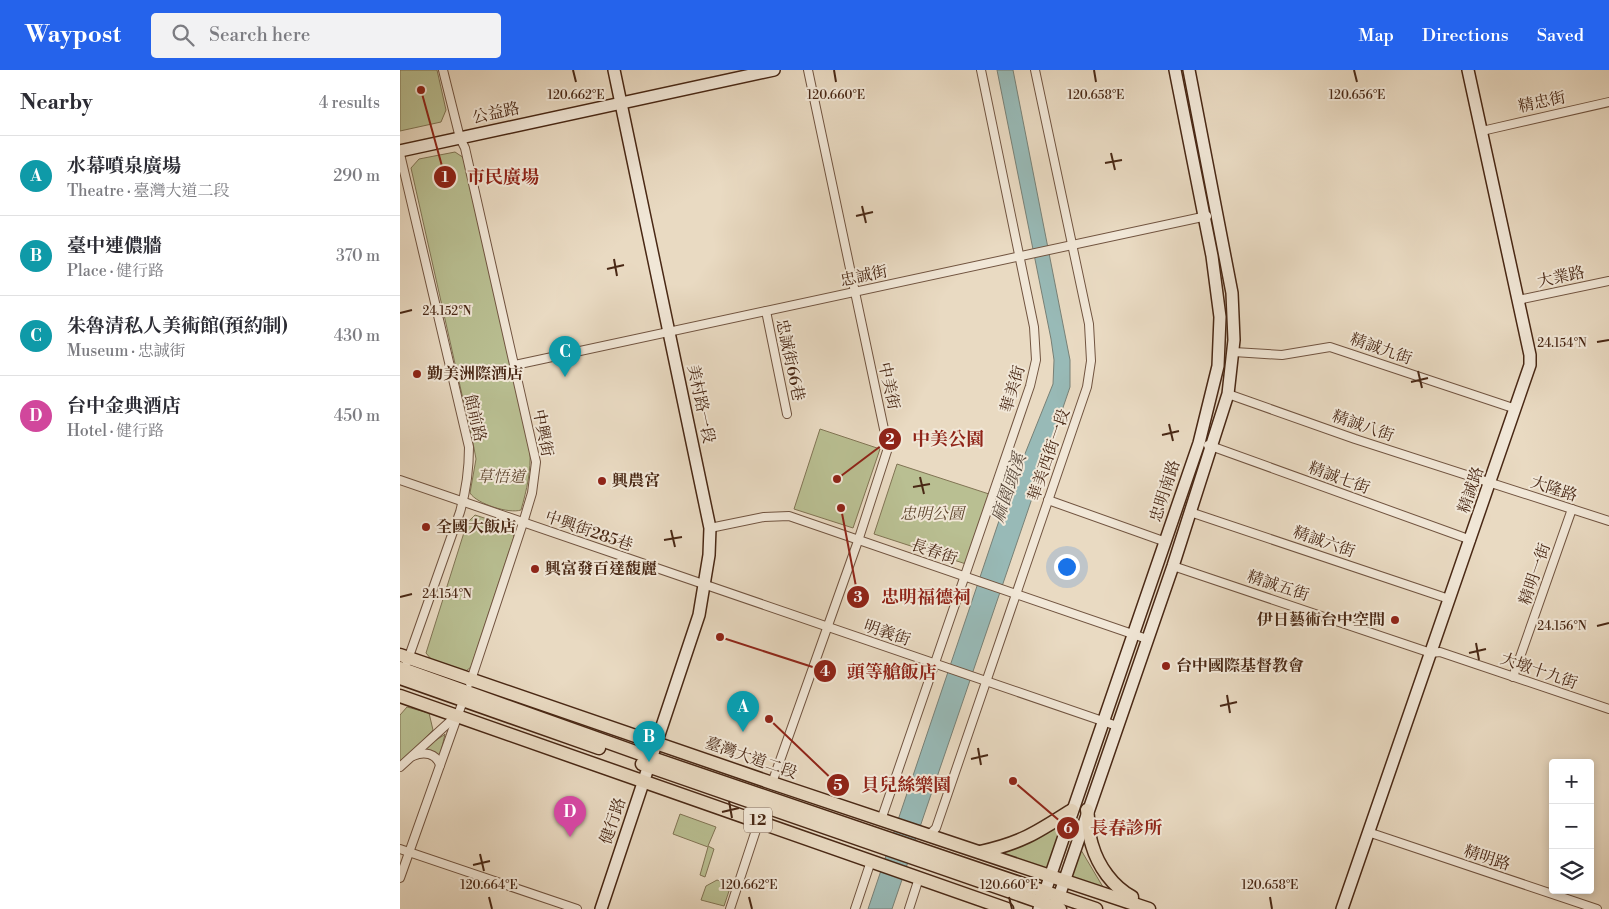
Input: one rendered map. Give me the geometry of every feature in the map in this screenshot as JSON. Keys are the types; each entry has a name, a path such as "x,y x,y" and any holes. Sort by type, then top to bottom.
{"main road":[{"name":"美村路一段","path":"614,70 710,528 705,587 691,643 657,743"},
{"name":"公益路","path":"400,152 774,70"},
{"name":"忠明南路","path":"1042,901 1166,542 1199,443 1214,388 1220,343 1218,296 1176,70"},
{"name":"忠明南路","path":"1057,906 1087,810 1173,566 1228,394 1234,352 1232,293 1219,214 1189,70"},
{"name":"精誠路","path":"1342,909 1491,483 1530,365 1518,300 1468,70"},
{"name":"臺灣大道二段","path":"402,670 657,743 880,820 1150,909"},
{"name":"臺灣大道二段","path":"402,670 467,690 650,763 924,856 1042,901 1057,906 1096,909"},
{"name":"12","path":"400,696 458,714 920,878 991,906 1007,909"},
{"name":"健行路","path":"601,909 657,743"},
{"path":"978,852 1012,845 1030,838 1072,810"},
{"path":"1087,810 1092,845 1108,876 1119,890 1154,909"}],"street":[{"name":"中興街","path":"400,878 467,690 523,523 532,493 536,462 464,148 443,70"},
{"name":"中美街","path":"772,783 858,541 888,448 808,70"},
{"name":"華美街","path":"880,820 968,578 1030,386 1036,360 1034,327 1022,256 981,70"},
{"name":"華美西街一段","path":"928,836 936,828 987,681 1014,594 1087,387 1091,361 1089,324 1068,246 1035,70"},
{"name":"精忠街","path":"1482,131 1609,102"},
{"name":"館前路","path":"400,152 468,447 469,461 463,501 402,670"},
{"name":"忠誠街","path":"515,365 1219,214"},
{"name":"大業路","path":"1518,300 1609,281"},
{"name":"忠誠街66巷","path":"766,311 787,414"},
{"name":"精誠九街","path":"1234,352 1282,356 1330,347 1516,409"},
{"name":"精誠八街","path":"1228,394 1491,483"},
{"name":"精誠七街","path":"1199,443 1471,540"},
{"name":"中興街285巷","path":"400,480 705,587"},
{"name":"大隆路","path":"1491,483 1609,521"},
{"path":"1048,500 1166,542"},
{"name":"精明一街","path":"1513,677 1572,509"},
{"name":"精誠六街","path":"1190,512 1450,600"},
{"name":"長春街","path":"710,528 764,517 789,516 1147,639"},
{"name":"精誠五街","path":"1173,566 1431,653"},
{"name":"明義街","path":"705,587 978,677 1117,726"},
{"name":"大墩十九街","path":"1431,653 1440,652 1609,709"},
{"path":"400,767 458,714"},
{"path":"409,758 419,753 428,754 435,757 440,766"},
{"path":"730,909 759,821"},
{"name":"精明路","path":"1368,832 1597,909"},
{"path":"400,849 577,909"},
{"path":"855,909 871,861"},
{"path":"909,909 920,878"}],"green space":[{"path":"400,70 437,70 446,110 441,122 400,131"},
{"name":"草悟道","path":"455,152 464,158 530,450 530,465 525,495 521,510 516,511 509,511 486,504 470,493 476,459 411,168 419,159"},
{"path":"820,429 880,449 853,528 794,509"},
{"name":"忠明公園","path":"897,464 989,494 966,564 874,534"},
{"name":"草悟道","path":"475,515 512,527 514,537 471,667 466,671 431,659 426,653 467,523"},
{"path":"407,707 429,713 433,730 400,763 400,715"},
{"path":"444,735 440,756 422,749"},
{"path":"680,814 716,827 708,846 714,849 705,877 700,875 708,847 673,834"},
{"path":"1067,817 1048,872 987,853"},
{"path":"1078,845 1106,892 1068,878"},
{"path":"717,880 731,885 724,906 701,900 706,886"}],"water":[{"path":"997,70 1013,70 1070,360 1070,387 892,909 868,909 1004,506 1053,384 1054,360 1051,339"}],"place":[{"name":"市民廣場","path":"421,90"},
{"name":"勤美洲際酒店","path":"417,374"},
{"name":"朱魯清私人美術館(預約制)","path":"565,377"},
{"name":"中美公園","path":"837,479"},
{"name":"興農宮","path":"602,481"},
{"name":"忠明福德祠","path":"841,508"},
{"name":"全國大飯店","path":"426,527"},
{"name":"興富發百達馥麗","path":"535,569"},
{"name":"伊日藝術台中空間","path":"1395,620"},
{"name":"頭等艙飯店","path":"720,637"},
{"name":"台中國際基督教會","path":"1166,666"},
{"name":"貝兒絲樂園","path":"769,719"},
{"name":"水幕噴泉廣場","path":"743,732"},
{"name":"臺中連儂牆","path":"649,762"},
{"name":"長春診所","path":"1013,781"},
{"name":"台中金典酒店","path":"570,837"}],"water label":[{"name":"麻園頭溪","path":"1009,488"}]}
